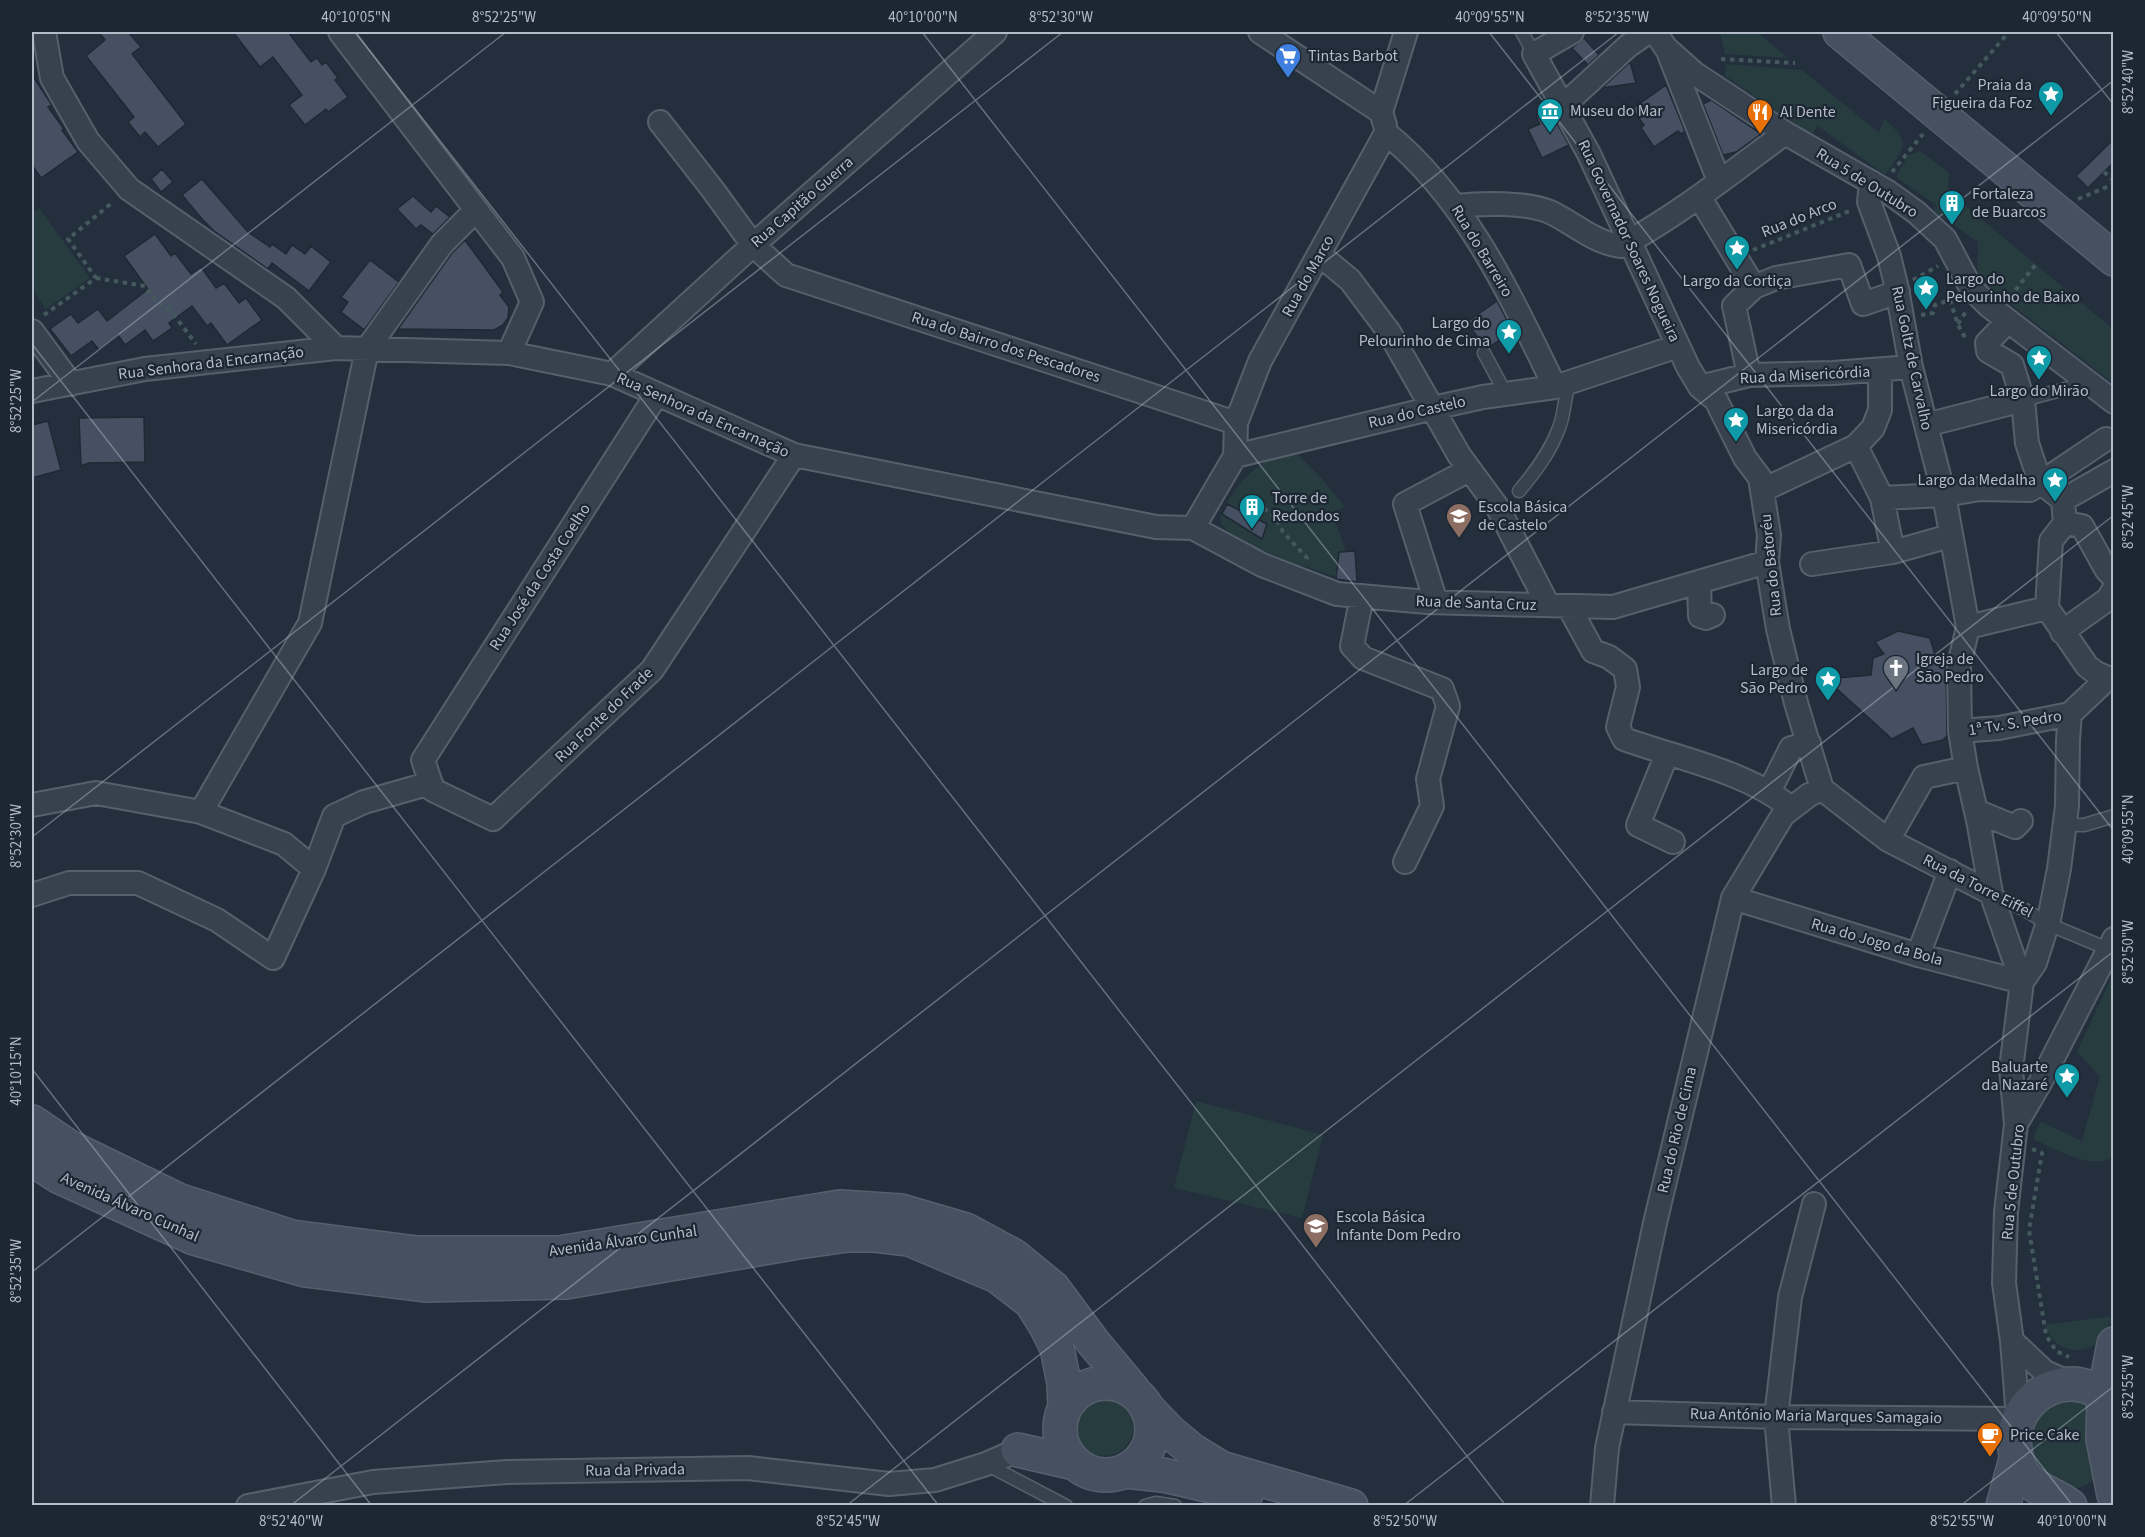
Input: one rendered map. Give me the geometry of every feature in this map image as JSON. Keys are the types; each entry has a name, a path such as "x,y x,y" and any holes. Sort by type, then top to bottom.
{"main road":[{"path":"1840,32 2114,259"},
{"name":"Avenida Álvaro Cunhal","path":"32,1122 69,1147 178,1200 292,1237 417,1253 559,1253 840,1207 901,1211 966,1230 1014,1256 1053,1288 1092,1342 1139,1398 1169,1431 1193,1451 1221,1468 1351,1506"},
{"name":"Avenida Álvaro Cunhal","path":"32,1159 58,1176 194,1238 304,1270 425,1285 566,1282 848,1235 909,1239 997,1276 1031,1302 1047,1326 1057,1348 1064,1383 1062,1414"},
{"path":"2003,1506 2016,1459 2014,1439 2018,1419 2027,1405 2040,1394 2055,1387 2072,1372 2099,1365 2112,1347"},
{"path":"2016,1459 2026,1477 2056,1503 2096,1494 2113,1486 2103,1439 2109,1399 2112,1347"},
{"path":"2072,1372 2088,1387 2109,1399"},
{"path":"1119,1383 1139,1398 1150,1414 1153,1429 1150,1445 1143,1458 1131,1468 1117,1474 1102,1475 1087,1471 1074,1463 1018,1450 1062,1414 1074,1394 1095,1384 1119,1383"},
{"path":"1062,1414 1060,1436 1065,1451 1074,1463"},
{"path":"1125,1471 1163,1475 1236,1491 1285,1506"}],"street":[{"path":"44,32 52,78 88,141 129,189 286,298 336,348"},
{"path":"340,32 513,258 532,302 509,353"},
{"name":"Rua Capitão Guerra","path":"612,374 753,245 995,32"},
{"name":"Rua do Barreiro","path":"1260,32 1384,122 1401,145 1456,206 1505,284 1562,384"},
{"name":"Rua do Marco","path":"1236,423 1260,361 1320,255 1384,122 1406,32"},
{"path":"1534,54 1572,32"},
{"path":"1563,106 1628,46 1648,32"},
{"path":"1661,40 1719,181"},
{"name":"Rua 5 de Outubro","path":"1661,40 1694,73 1870,192 1917,213 1945,239 1971,288 1989,306 2007,311 2088,383 2114,402"},
{"name":"Rua Governador Soares Nogueira","path":"1534,54 1589,154 1678,346 1700,387 1716,400 1745,458 1760,478 1763,490"},
{"name":"Rua do Bairro dos Pescadores","path":"660,122 753,245 786,274 1236,423"},
{"path":"1456,206 1474,204 1526,207 1549,212 1609,244 1621,246 1700,198 1719,181 1785,133"},
{"name":"Rua Goltz de Carvalho","path":"1870,192 1898,291 1911,367 1944,495 1968,627"},
{"path":"1700,198 1754,286"},
{"path":"201,812 310,623 367,349 442,244 475,211"},
{"path":"1320,255 1350,279 1389,332 1469,470 1503,516 1558,606 1593,651 1610,657 1625,669 1628,687 1618,727 1624,739 1710,766 1769,792 1791,808"},
{"path":"1749,375 1734,306 1754,286 1776,278 1849,265 1863,304 1898,291"},
{"path":"2007,311 1987,343 1988,351 2012,365 2023,400 2027,443 2040,482 2063,500 2065,523 2051,541 2047,608 2087,666 2112,681 2070,714 2065,825 2060,869 2048,924 2035,963 2022,982"},
{"path":"36,324 71,384"},
{"name":"Rua do Castelo","path":"1235,456 1433,408 1562,384 1678,346"},
{"name":"Rua Senhora da Encarnação","path":"32,391 145,369 336,348 509,353 612,374 794,455 1156,527 1193,528"},
{"name":"Rua da Misericórdia","path":"1700,387 1749,375 1880,371 1911,367"},
{"path":"1763,490 1856,446 1873,428 1880,410 1880,371"},
{"name":"Rua José da Costa Coelho","path":"431,783 423,760 657,394"},
{"path":"1926,425 2023,400"},
{"path":"1193,528 1235,456 1236,423"},
{"path":"1881,498 1944,495 1980,489 2030,490 2106,439"},
{"path":"1856,446 1881,498 1893,552"},
{"name":"Rua Fonte do Frade","path":"431,783 433,790 493,819 652,670 794,455"},
{"path":"1436,602 1405,504 1469,470"},
{"path":"2063,500 2114,471"},
{"name":"Rua do Batoréu","path":"1763,490 1769,535 1767,562 1778,629 1796,703 1800,745 1822,789"},
{"path":"2065,523 2082,526 2106,569 2114,578"},
{"name":"Rua de Santa Cruz","path":"1193,528 1262,565 1338,594 1436,602 1613,607 1767,562"},
{"path":"1812,564 1893,552 1950,536"},
{"path":"1699,582 1700,616 1706,618 1713,615"},
{"path":"2062,632 2108,599 2114,589"},
{"path":"1362,596 1352,646 1364,658 1442,689 1448,706 1428,779 1432,806 1405,862"},
{"path":"2016,1124 2011,1069 2022,982 1991,893 1966,768 1960,731 1959,665 1968,627 2047,608"},
{"name":"1ª Tv. S. Pedro","path":"1960,731 1999,728 2070,714"},
{"path":"1769,792 1800,745"},
{"path":"1667,754 1638,825 1673,842"},
{"path":"1888,840 1924,777 1966,768"},
{"path":"32,895 69,883 138,883 217,921 273,958 314,868 334,816 364,802 431,783"},
{"name":"Rua do Rio de Cima","path":"1602,1506 1607,1448 1614,1412 1655,1223 1733,898 1783,815 1809,795 1822,789"},
{"name":"Rua da Torre Eiffel","path":"1822,789 1888,840 1991,893"},
{"path":"32,805 96,794 201,812 284,844 314,868"},
{"path":"1976,811 2015,827 2021,820"},
{"path":"1918,955 1950,871"},
{"name":"Rua do Jogo da Bola","path":"1733,898 1918,955 2022,982"},
{"name":"Rua 5 de Outubro","path":"2018,1419 2012,1341 2004,1283 2006,1212 2016,1124 2040,1083 2111,944"},
{"path":"1784,1506 1776,1417 1790,1297 1814,1204"},
{"path":"2012,1341 2045,1372 2072,1372"},
{"name":"Rua António Maria Marques Samagaio","path":"1614,1412 1776,1417 2018,1419"},
{"name":"Rua da Privada","path":"248,1506 374,1482 507,1472 748,1468 889,1484 935,1480 986,1464 1018,1450"}],"lane":[{"name":"Rua Governador Soares Nogueira","path":"1522,32 1534,54"},
{"path":"1484,352 1506,394"},
{"path":"2023,400 2088,383"},
{"path":"1519,491 1543,462 1560,426 1564,400 1562,384"},
{"path":"2065,825 2084,825 2114,816"},
{"name":"Rua da Torre Eiffel","path":"1991,893 2048,924 2111,944"},
{"path":"986,1464 1066,1506"},
{"path":"1145,1506 1156,1503 1175,1506"}],"path":[{"path":"1948,102 2009,32"},
{"path":"1721,59 1795,63"},
{"path":"1892,173 1925,130"},
{"path":"2070,202 2114,182 2104,172"},
{"name":"Rua do Arco","path":"1737,257 1870,192"},
{"path":"98,215 68,239 96,278 145,286 157,302 171,311 209,362"},
{"path":"1898,291 1954,257"},
{"path":"2007,311 2036,264"},
{"path":"36,324 96,278"},
{"path":"1902,319 1933,313 1935,306 1950,300 1958,325 1968,342"},
{"path":"1958,325 1969,306"},
{"path":"1250,497 1276,518 1283,532 1307,558 1303,569"},
{"path":"2026,1147 2042,1152 2029,1230 2046,1335 2072,1372"}],"green space":[{"path":"1720,32 1757,32 1788,58 1725,54"},
{"path":"1726,64 1802,70 1879,133 1884,119 1899,134 1902,140 1901,152 1885,175 1818,126 1811,135 1725,76"},
{"path":"1920,151 1949,173 1949,192 2113,329 2113,383 1977,278 1978,242 1933,210 1936,205 1896,177 1908,156"},
{"path":"39,208 90,278 46,309 32,289 32,213"},
{"path":"1291,448 1325,482 1345,507 1332,512 1346,552 1339,553 1336,577 1302,565 1300,567 1259,550 1229,533 1221,522 1221,514 1227,502 1242,482 1268,460"},
{"path":"2113,974 2113,1157 2094,1162 2073,1157 2033,1139 2042,1122 2082,1141 2100,1076 2077,1052"},
{"path":"1196,1101 1323,1135 1302,1218 1174,1188"},
{"path":"2113,1316 2107,1330 2095,1345 2078,1350 2062,1346 2054,1341 2045,1325"},
{"path":"1098,1396 1110,1396 1121,1401 1129,1409 1134,1426 1132,1438 1121,1451 1110,1456 1098,1456 1087,1451 1079,1443 1074,1432 1074,1420 1079,1409 1087,1401"},
{"path":"2068,1400 2081,1402 2093,1408 2098,1477 2073,1490 2032,1473 2025,1427 2042,1407"}],"building":[{"path":"99,32 128,32 141,47 132,54 186,124 158,147 145,132 140,137 128,122 134,117 86,56 105,40"},
{"path":"233,32 288,32 311,62 317,58 322,65 326,62 338,78 335,80 348,97 328,112 326,109 305,125 289,105 302,95 273,57 260,67"},
{"path":"1584,38 1599,55 1588,65 1572,48"},
{"path":"1630,62 1636,83 1602,88"},
{"path":"32,75 52,105 48,107 78,152 41,178 32,165"},
{"path":"1666,85 1685,131 1681,134 1678,131 1654,147 1641,128 1644,125 1632,109"},
{"path":"1711,100 1761,134 1736,152 1723,155 1703,104"},
{"name":"Museu do Mar","path":"1549,109 1569,145 1542,158 1528,129 1540,124 1536,116"},
{"path":"2114,139 2114,162 2088,188 2076,176"},
{"path":"162,169 173,182 161,192 151,179"},
{"path":"202,179 248,232 270,247 272,244 286,254 292,245 305,254 311,246 331,262 309,291 272,263 268,269 214,231 202,219 182,195"},
{"path":"413,196 431,212 436,206 450,217 433,234 421,225 416,229 397,209"},
{"path":"155,234 171,256 175,253 191,274 201,267 216,288 224,283 239,303 246,298 262,320 227,345 211,323 207,326 192,306 169,323 172,328 153,341 145,330 125,345 118,335 99,350 92,341 71,356 50,329 71,314 78,323 98,309 107,321 148,289 124,256"},
{"path":"465,240 503,292 500,295 509,307 508,318 503,325 494,330 398,329 452,253"},
{"path":"370,260 399,282 363,329 341,312 348,302 341,297"},
{"path":"1497,301 1513,332 1489,347 1483,345 1467,322"},
{"path":"144,417 145,462 89,463 81,466 79,418"},
{"path":"48,421 61,470 32,478 32,425"},
{"path":"1227,504 1267,524 1262,539 1222,514"},
{"path":"1355,551 1357,582 1336,579 1339,552"},
{"name":"Igreja de São Pedro","path":"1898,631 1930,638 1936,658 1947,656 1947,736 1943,740 1922,745 1913,728 1892,739 1826,679 1871,675 1873,658 1884,654 1875,642"}],"place":[{"name":"Tintas Barbot","path":"1288,79"},
{"name":"Praia da Figueira da Foz","path":"2051,117"},
{"name":"Museu do Mar","path":"1550,134"},
{"name":"Al Dente","path":"1760,135"},
{"name":"Fortaleza de Buarcos","path":"1952,226"},
{"name":"Largo da Cortiça","path":"1737,271"},
{"name":"Largo do Pelourinho de Baixo","path":"1926,311"},
{"name":"Largo do Pelourinho de Cima","path":"1509,355"},
{"name":"Largo do Mirão","path":"2039,381"},
{"name":"Largo da da Misericórdia","path":"1736,443"},
{"name":"Largo da Medalha","path":"2055,503"},
{"name":"Torre de Redondos","path":"1252,530"},
{"name":"Escola Básica de Castelo","path":"1459,539"},
{"name":"Igreja de São Pedro","path":"1896,691"},
{"name":"Largo de São Pedro","path":"1828,702"},
{"name":"Baluarte da Nazaré","path":"2067,1099"},
{"name":"Escola Básica Infante Dom Pedro","path":"1316,1249"},
{"name":"Price Cake","path":"1990,1458"}]}
